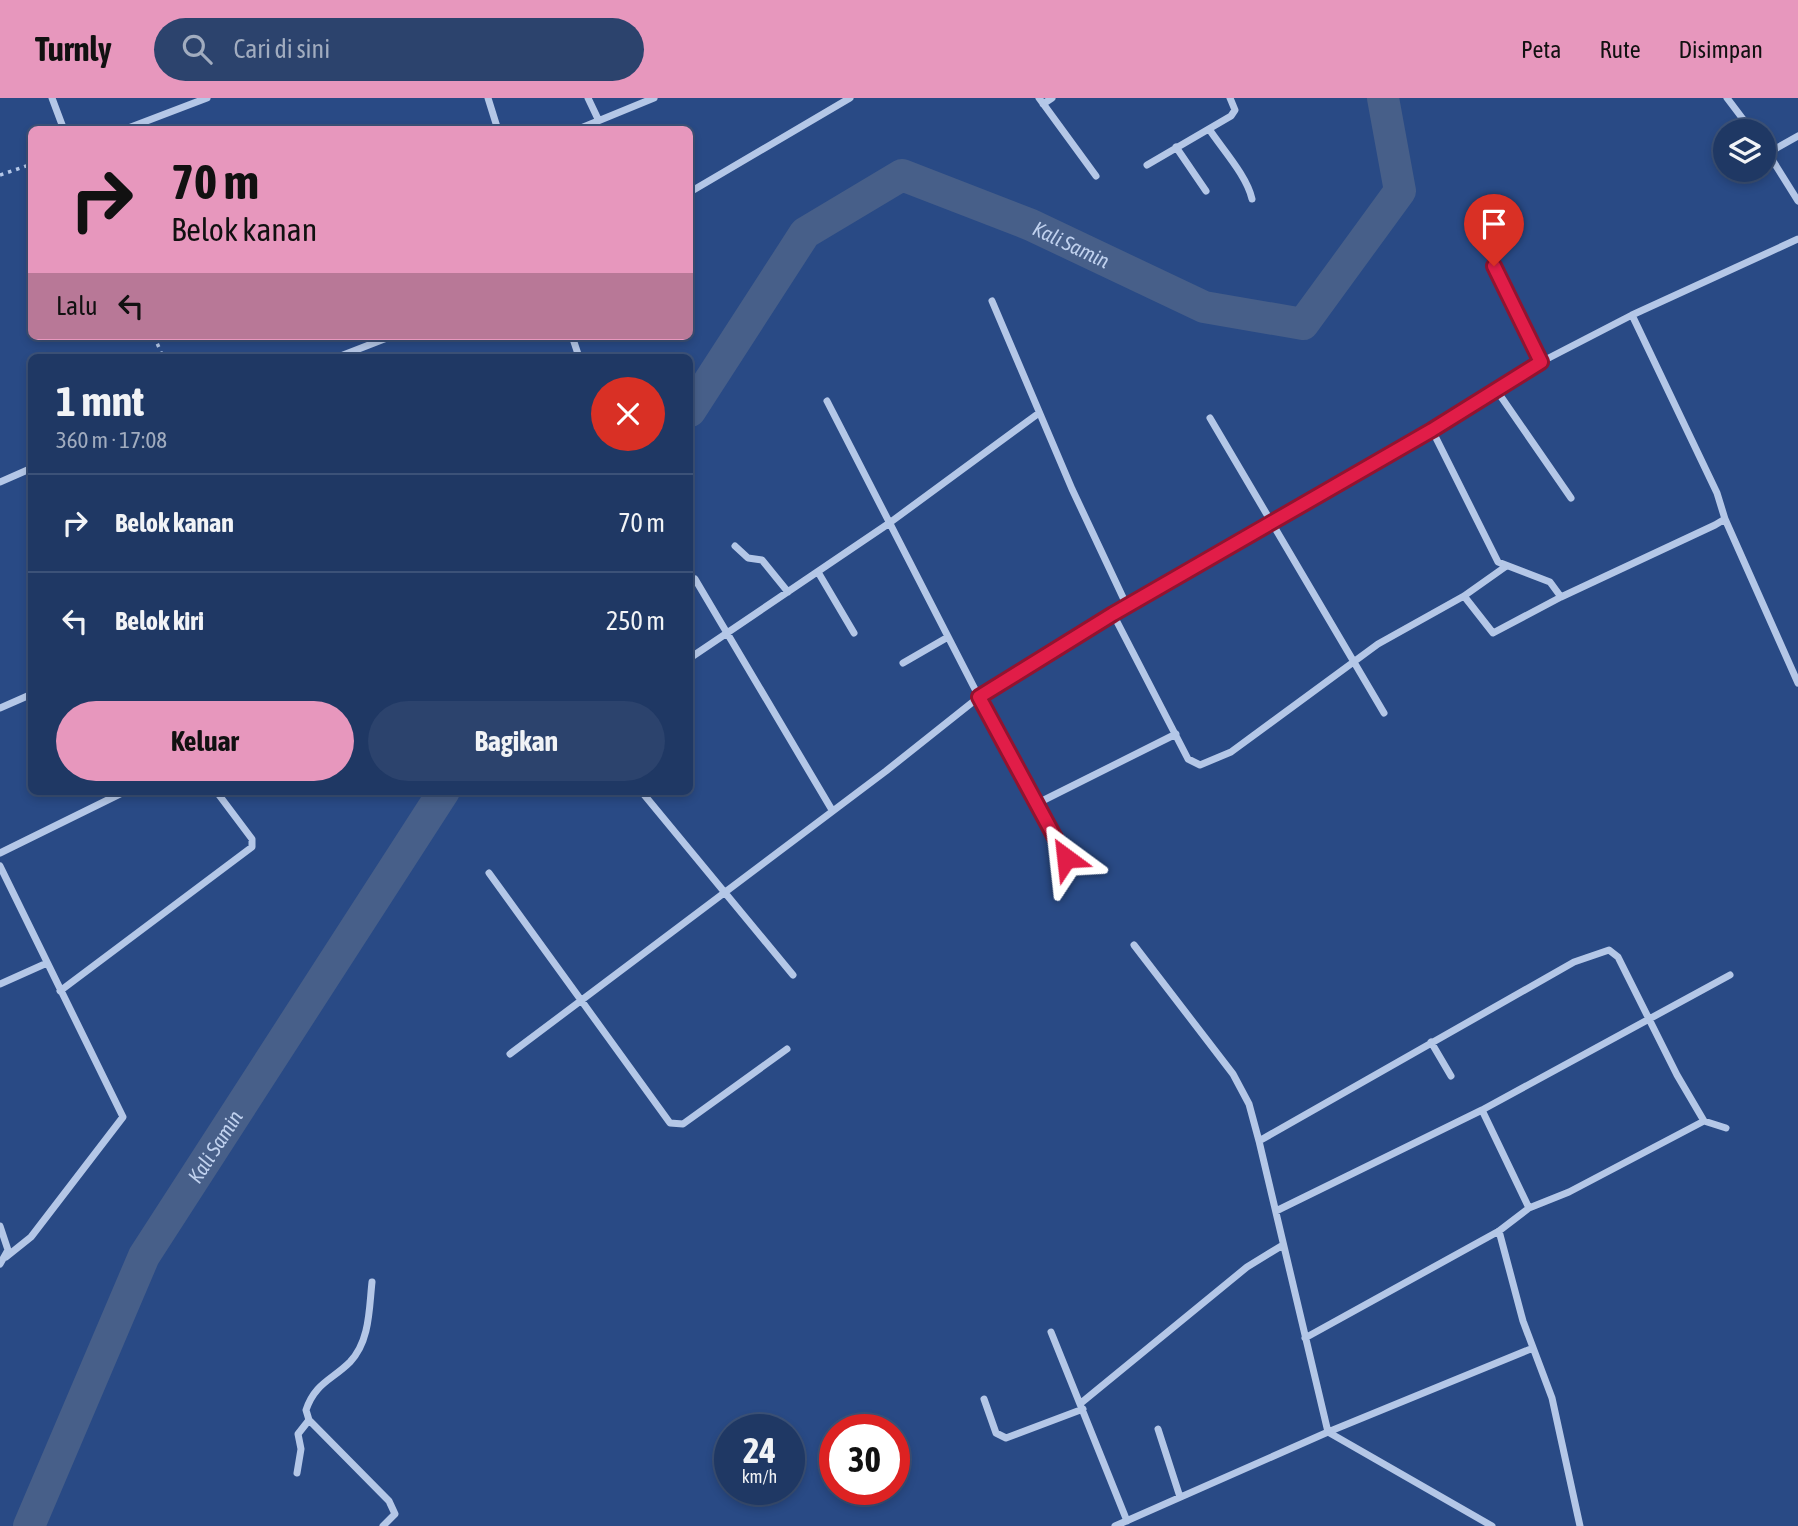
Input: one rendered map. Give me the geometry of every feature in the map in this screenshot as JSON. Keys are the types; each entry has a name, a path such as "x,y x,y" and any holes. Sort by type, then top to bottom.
{"street":[{"path":"52,98 62,126"},
{"path":"134,126 207,98"},
{"path":"488,98 497,126"},
{"path":"587,98 598,119"},
{"path":"584,126 654,98"},
{"path":"693,190 841,100 850,98"},
{"path":"1052,98 1041,101 1096,176"},
{"path":"1147,165 1231,116 1235,110 1230,98"},
{"path":"1727,98 1743,119"},
{"path":"1209,129 1237,172 1248,182 1252,199"},
{"path":"1776,146 1798,136"},
{"path":"1176,147 1206,191"},
{"path":"1776,167 1798,201"},
{"path":"510,1054 979,697 1113,614 1432,430 1495,388 1541,362 1632,315 1798,239"},
{"path":"1494,266 1541,362"},
{"path":"992,301 1127,606"},
{"path":"1632,315 1717,493 1725,519 1798,683"},
{"path":"346,354 382,340"},
{"path":"1495,388 1571,498"},
{"path":"827,401 888,524 1066,858"},
{"path":"693,656 888,524 1040,413"},
{"path":"1210,418 1384,713"},
{"path":"1432,430 1493,555 1505,567 1550,582 1561,597"},
{"path":"0,482 28,470"},
{"path":"1464,596 1493,633 1561,597 1725,519"},
{"path":"735,546 748,558 762,561 788,592"},
{"path":"1113,614 1193,764 1200,765 1221,758 1324,686 1352,662 1413,623 1464,596 1505,567"},
{"path":"818,572 854,633"},
{"path":"695,579 832,810"},
{"path":"903,663 948,637"},
{"path":"0,708 28,696"},
{"path":"1035,804 1177,734"},
{"path":"0,853 118,795"},
{"path":"60,991 252,847 252,839 219,795"},
{"path":"644,795 724,893 741,908 793,975"},
{"path":"0,866 123,1117 30,1237 0,1264"},
{"path":"489,873 670,1123 678,1125 697,1115 787,1049"},
{"path":"1134,945 1233,1074 1249,1104 1328,1432 1492,1526"},
{"path":"1259,1141 1574,962 1609,950 1618,957 1704,1121 1726,1128"},
{"path":"0,984 47,963"},
{"path":"1276,1211 1482,1110 1730,975"},
{"path":"1432,1042 1451,1076"},
{"path":"1482,1110 1529,1208"},
{"path":"1305,1338 1499,1231 1529,1208 1569,1192 1704,1121"},
{"path":"0,1226 7,1244 6,1257"},
{"path":"1499,1231 1507,1271 1552,1398 1580,1526"},
{"path":"984,1399 996,1433 1006,1438 1082,1406 1247,1267 1283,1244"},
{"path":"372,1282 368,1330 352,1360 315,1390 306,1410 309,1420 389,1501 395,1514 383,1526"},
{"path":"1051,1332 1127,1521"},
{"path":"1115,1526 1328,1432 1533,1348"},
{"path":"297,1473 301,1449 298,1434 309,1420"},
{"path":"1158,1429 1180,1497"}],"path":[{"path":"0,175 28,165"}],"waterway":[{"name":"Kali Samin","path":"693,406 805,233 902,175 1031,225 1204,307 1303,324 1400,191 1383,98"},
{"name":"Kali Samin","path":"29,1526 144,1256 441,795"}],"route":[{"path":"1066,858 979,697 1113,614 1432,430 1495,388 1541,362 1494,266"}]}
